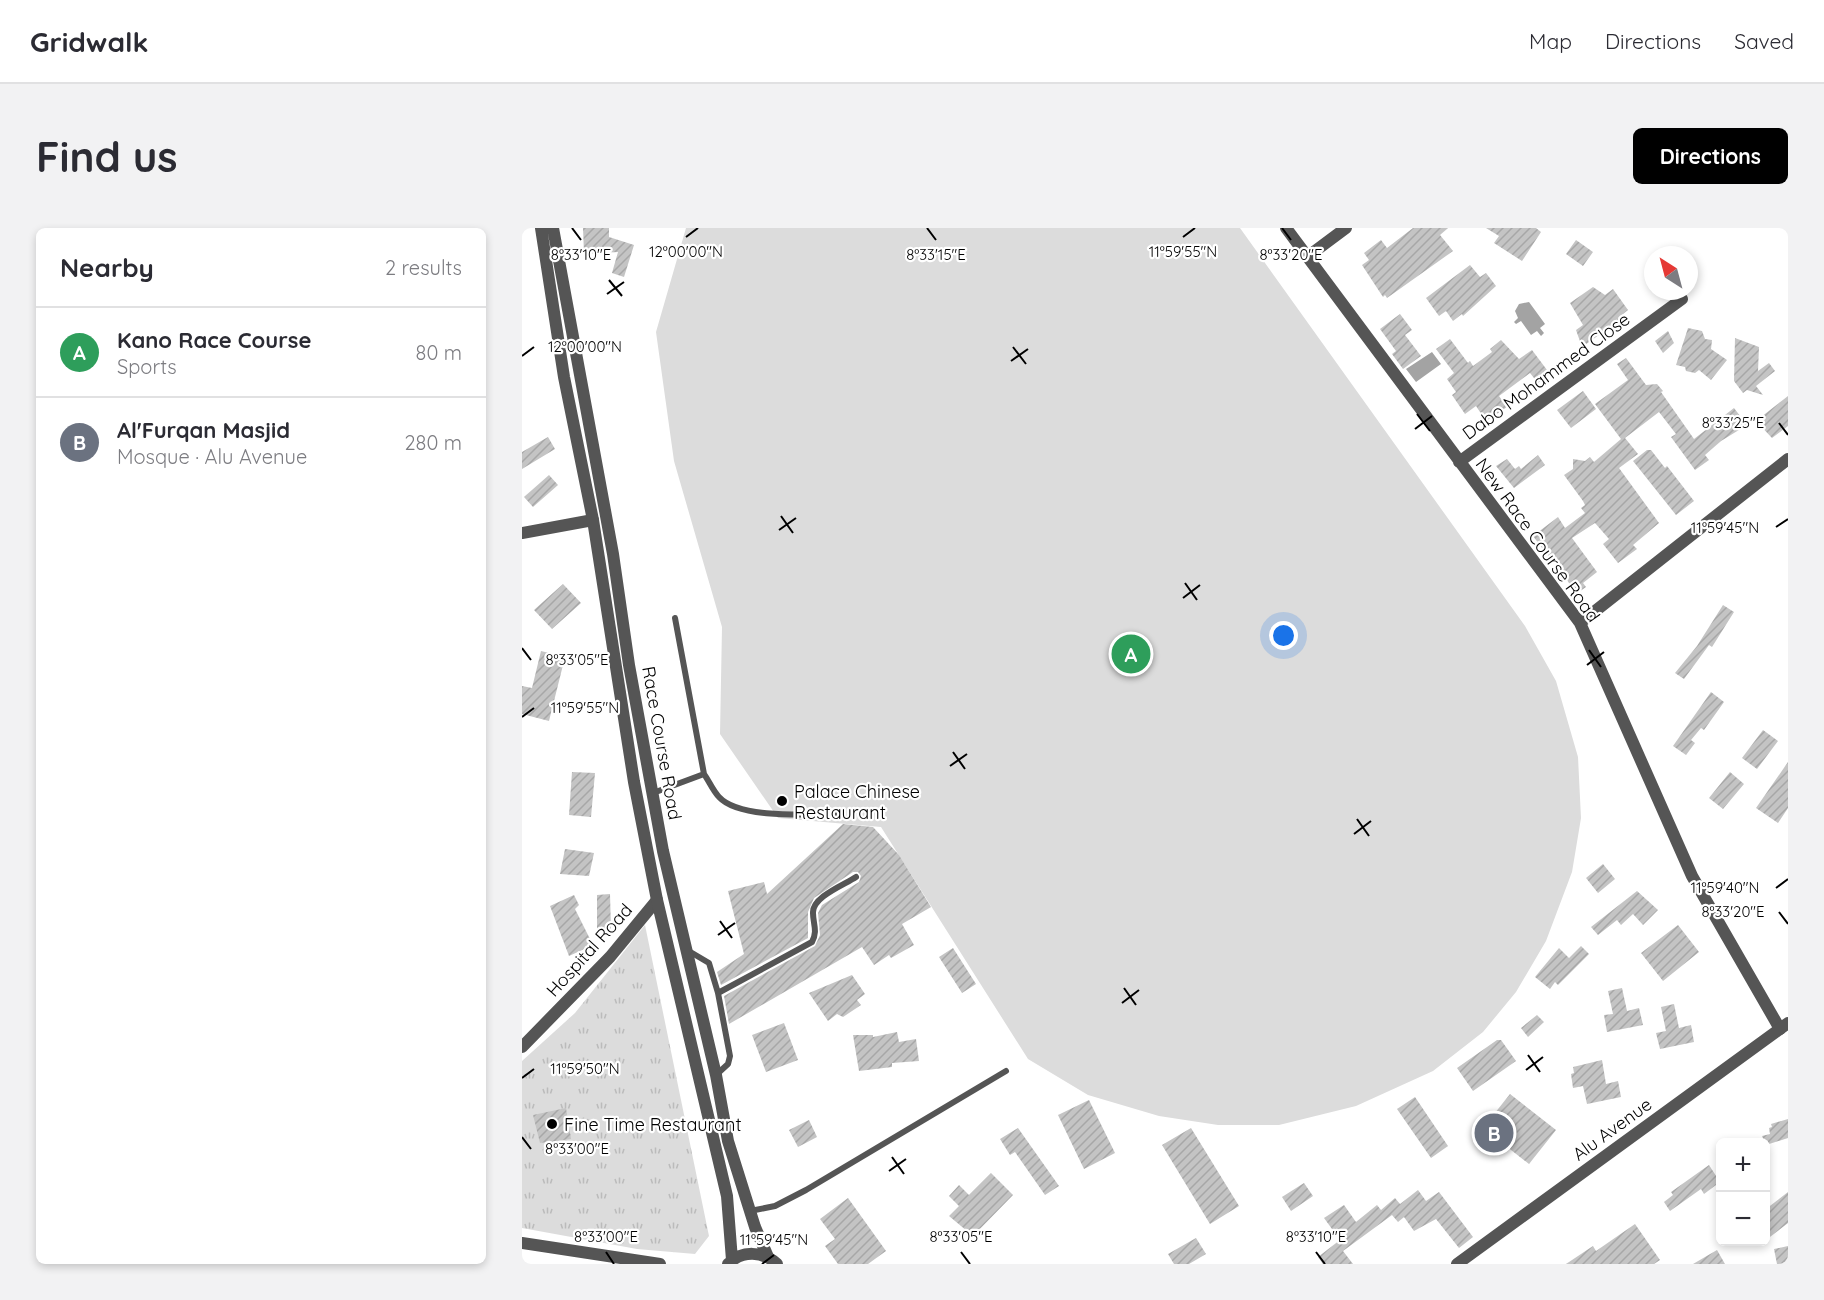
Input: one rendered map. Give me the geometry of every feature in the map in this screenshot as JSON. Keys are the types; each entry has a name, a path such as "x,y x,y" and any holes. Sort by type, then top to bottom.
{"street":[{"name":"Race Course Road","path":"541,228 564,377 593,520 634,782 657,900 727,1196 730,1262"},
{"name":"Race Course Road","path":"553,228 613,554 652,793 716,1076 728,1141 750,1211 773,1260"},
{"name":"New Race Course Road","path":"1286,228 1580,623 1692,876 1784,1026"},
{"path":"1307,257 1346,228"},
{"name":"Dabo Mohammed Close","path":"1460,462 1681,300"},
{"path":"1580,623 1788,459"},
{"path":"522,533 593,520"},
{"name":"Hospital Road","path":"522,1047 610,957 657,900"},
{"name":"Alu Avenue","path":"1457,1264 1784,1026"},
{"path":"522,1243 660,1264"},
{"path":"730,1262 746,1254 773,1260"}],"lane":[{"path":"675,618 704,774 720,798 733,807 756,812 843,814"},
{"path":"652,793 704,774"},
{"path":"718,993 812,942 815,927 812,911 817,901 856,877"},
{"path":"686,949 709,963 718,993 730,1056 729,1064 716,1076"},
{"path":"750,1211 775,1206 806,1190 1006,1071"}],"green space":[{"path":"686,228 1240,228 1525,626 1556,681 1578,757 1581,818 1572,872 1546,941 1516,992 1483,1032 1433,1071 1356,1106 1279,1125 1218,1125 1159,1116 1088,1095 1028,1059 881,827 778,818 720,734 722,627 674,461 656,332"},
{"path":"645,925 709,1236 695,1254 637,1249 522,1228 522,1061 575,1013"}],"shaded area":[{"path":"1529,302 1545,324 1540,328 1544,333 1541,336 1537,331 1531,335 1521,321 1516,324 1514,322 1518,318 1515,311 1519,304"},
{"path":"1432,352 1441,364 1416,382 1406,369"}],"building":[{"path":"583,228 609,228 609,237 634,245 624,277 612,273 618,252 584,254"},
{"path":"1413,228 1448,228 1440,235 1453,251 1387,298 1385,295 1383,297 1362,265 1369,260 1364,253 1381,240 1387,248"},
{"path":"1486,228 1536,228 1541,232 1522,261 1494,243 1499,236"},
{"path":"1576,240 1593,252 1583,266 1566,254"},
{"path":"1470,265 1480,277 1486,273 1496,286 1463,316 1462,314 1453,321 1446,311 1439,316 1426,298"},
{"path":"1593,287 1605,295 1613,289 1628,310 1618,318 1620,320 1582,347 1576,330 1583,325 1570,303"},
{"path":"1400,314 1412,330 1405,335 1421,356 1403,369 1392,354 1396,351 1380,329"},
{"path":"1688,328 1702,331 1705,339 1712,340 1711,349 1727,360 1711,380 1699,370 1695,373 1676,365"},
{"path":"1668,331 1674,343 1663,353 1655,341"},
{"path":"1735,338 1759,347 1758,371 1769,363 1775,371 1756,386 1763,395 1747,390 1743,393 1734,381"},
{"path":"1450,339 1468,363 1470,361 1473,366 1492,352 1490,349 1501,340 1519,359 1532,350 1550,374 1538,383 1530,373 1499,396 1507,407 1486,421 1476,406 1465,414 1452,395 1456,392 1447,379 1454,373 1436,349"},
{"path":"1626,358 1646,385 1657,384 1663,391 1661,392 1694,439 1734,408 1747,425 1721,441 1705,455 1709,460 1695,470 1671,437 1676,434 1659,412 1625,438 1638,454 1619,468 1659,523 1633,545 1637,549 1618,563 1603,544 1609,539 1595,523 1572,538 1597,572 1583,583 1586,587 1576,594 1551,555 1549,557 1533,536 1558,517 1565,528 1585,513 1581,508 1585,505 1583,501 1564,475 1573,469 1573,459 1585,461 1590,457 1594,462 1621,439 1595,404 1628,380 1617,364"},
{"path":"1583,391 1596,409 1571,428 1557,410"},
{"path":"1788,396 1788,426 1772,438 1756,421"},
{"path":"548,437 555,449 522,469 522,452"},
{"path":"1647,450 1651,450 1665,468 1667,466 1694,501 1676,515 1633,461"},
{"path":"1538,455 1545,465 1514,488 1496,466 1507,459 1515,469 1519,466 1521,469"},
{"path":"549,475 558,485 533,507 524,497"},
{"path":"563,584 581,603 552,629 534,610"},
{"path":"1723,605 1734,612 1712,647 1709,645 1684,679 1675,673 1697,646"},
{"path":"541,651 565,657 549,721 522,714 522,686 532,688"},
{"path":"1711,692 1724,702 1704,730 1701,728 1691,740 1695,743 1686,755 1673,746"},
{"path":"1763,730 1778,741 1757,769 1742,758"},
{"path":"1788,762 1788,808 1778,823 1756,808"},
{"path":"572,772 595,773 591,817 569,815"},
{"path":"1730,772 1744,784 1723,809 1709,798"},
{"path":"843,824 873,827 899,855 931,907 902,924 914,945 891,958 889,955 874,965 862,947 729,1024 724,996 815,946 820,935 818,913 822,905 859,882 861,876 858,872 853,872 814,898 808,912 808,938 721,985 717,972 744,954 728,891 764,882 767,894"},
{"path":"565,849 594,853 589,876 560,874"},
{"path":"1603,864 1615,879 1598,893 1586,878"},
{"path":"1637,891 1658,910 1643,925 1633,914 1621,925 1617,920 1598,935 1591,927"},
{"path":"610,894 611,930 597,930 597,895"},
{"path":"574,895 579,905 575,909 593,945 569,956 550,906"},
{"path":"1678,925 1699,952 1663,981 1641,953"},
{"path":"1581,946 1589,954 1558,985 1555,982 1550,989 1535,977 1559,948 1569,958"},
{"path":"953,948 976,984 962,993 939,957"},
{"path":"852,975 865,994 857,1000 861,1005 843,1017 837,1014 828,1021 809,993"},
{"path":"1622,988 1627,1011 1639,1008 1643,1025 1607,1032 1604,1015 1613,1014 1608,991"},
{"path":"1674,1004 1679,1028 1691,1025 1694,1042 1660,1049 1656,1033 1666,1031 1661,1007"},
{"path":"1537,1015 1544,1022 1528,1037 1521,1028"},
{"path":"784,1023 798,1060 766,1072 752,1035"},
{"path":"897,1032 899,1042 916,1039 919,1061 892,1063 892,1067 859,1071 853,1035 873,1035 873,1037"},
{"path":"1497,1040 1501,1040 1516,1061 1473,1091 1457,1068"},
{"path":"1602,1060 1606,1084 1618,1081 1621,1097 1587,1104 1583,1086 1573,1088 1571,1074 1574,1073 1573,1067"},
{"path":"1510,1094 1556,1130 1529,1164 1483,1128"},
{"path":"1415,1097 1448,1146 1431,1158 1397,1109"},
{"path":"1089,1100 1115,1153 1084,1169 1058,1115"},
{"path":"566,1108 571,1139 540,1143 533,1115"},
{"path":"1788,1119 1788,1138 1770,1144 1770,1138 1763,1138 1762,1136 1770,1134 1771,1124"},
{"path":"809,1120 817,1137 798,1147 789,1130"},
{"path":"1018,1128 1059,1186 1045,1195 1015,1152 1010,1155 1000,1139"},
{"path":"1191,1128 1239,1206 1210,1224 1162,1145"},
{"path":"1709,1165 1716,1176 1716,1185 1704,1194 1701,1189 1670,1211 1664,1202 1673,1195 1671,1192"},
{"path":"991,1173 1013,1195 973,1236 949,1216 959,1206 949,1196 959,1185 969,1195"},
{"path":"1304,1183 1313,1196 1291,1211 1282,1197"},
{"path":"1418,1190 1426,1201 1439,1192 1473,1237 1459,1248 1436,1219 1414,1231 1404,1217 1398,1222 1392,1215 1343,1251 1353,1264 1323,1264 1318,1257 1340,1240 1324,1218 1344,1205 1356,1222 1377,1205 1381,1210 1395,1198 1400,1204"},
{"path":"1788,1192 1788,1223 1770,1237 1770,1206"},
{"path":"848,1198 886,1251 868,1264 838,1264 825,1246 835,1239 820,1219"},
{"path":"1635,1224 1660,1260 1654,1264 1566,1264 1593,1246 1596,1251"},
{"path":"1196,1238 1206,1254 1189,1264 1174,1264 1168,1254"},
{"path":"1788,1246 1788,1264 1777,1264 1774,1249"},
{"path":"1717,1250 1725,1264 1693,1264"}],"place":[{"name":"Kano Race Course","path":"1131,654"},
{"name":"Palace Chinese Restaurant","path":"782,801"},
{"name":"Fine Time Restaurant","path":"552,1124"},
{"name":"Al'Furqan Masjid","path":"1494,1133"}]}
